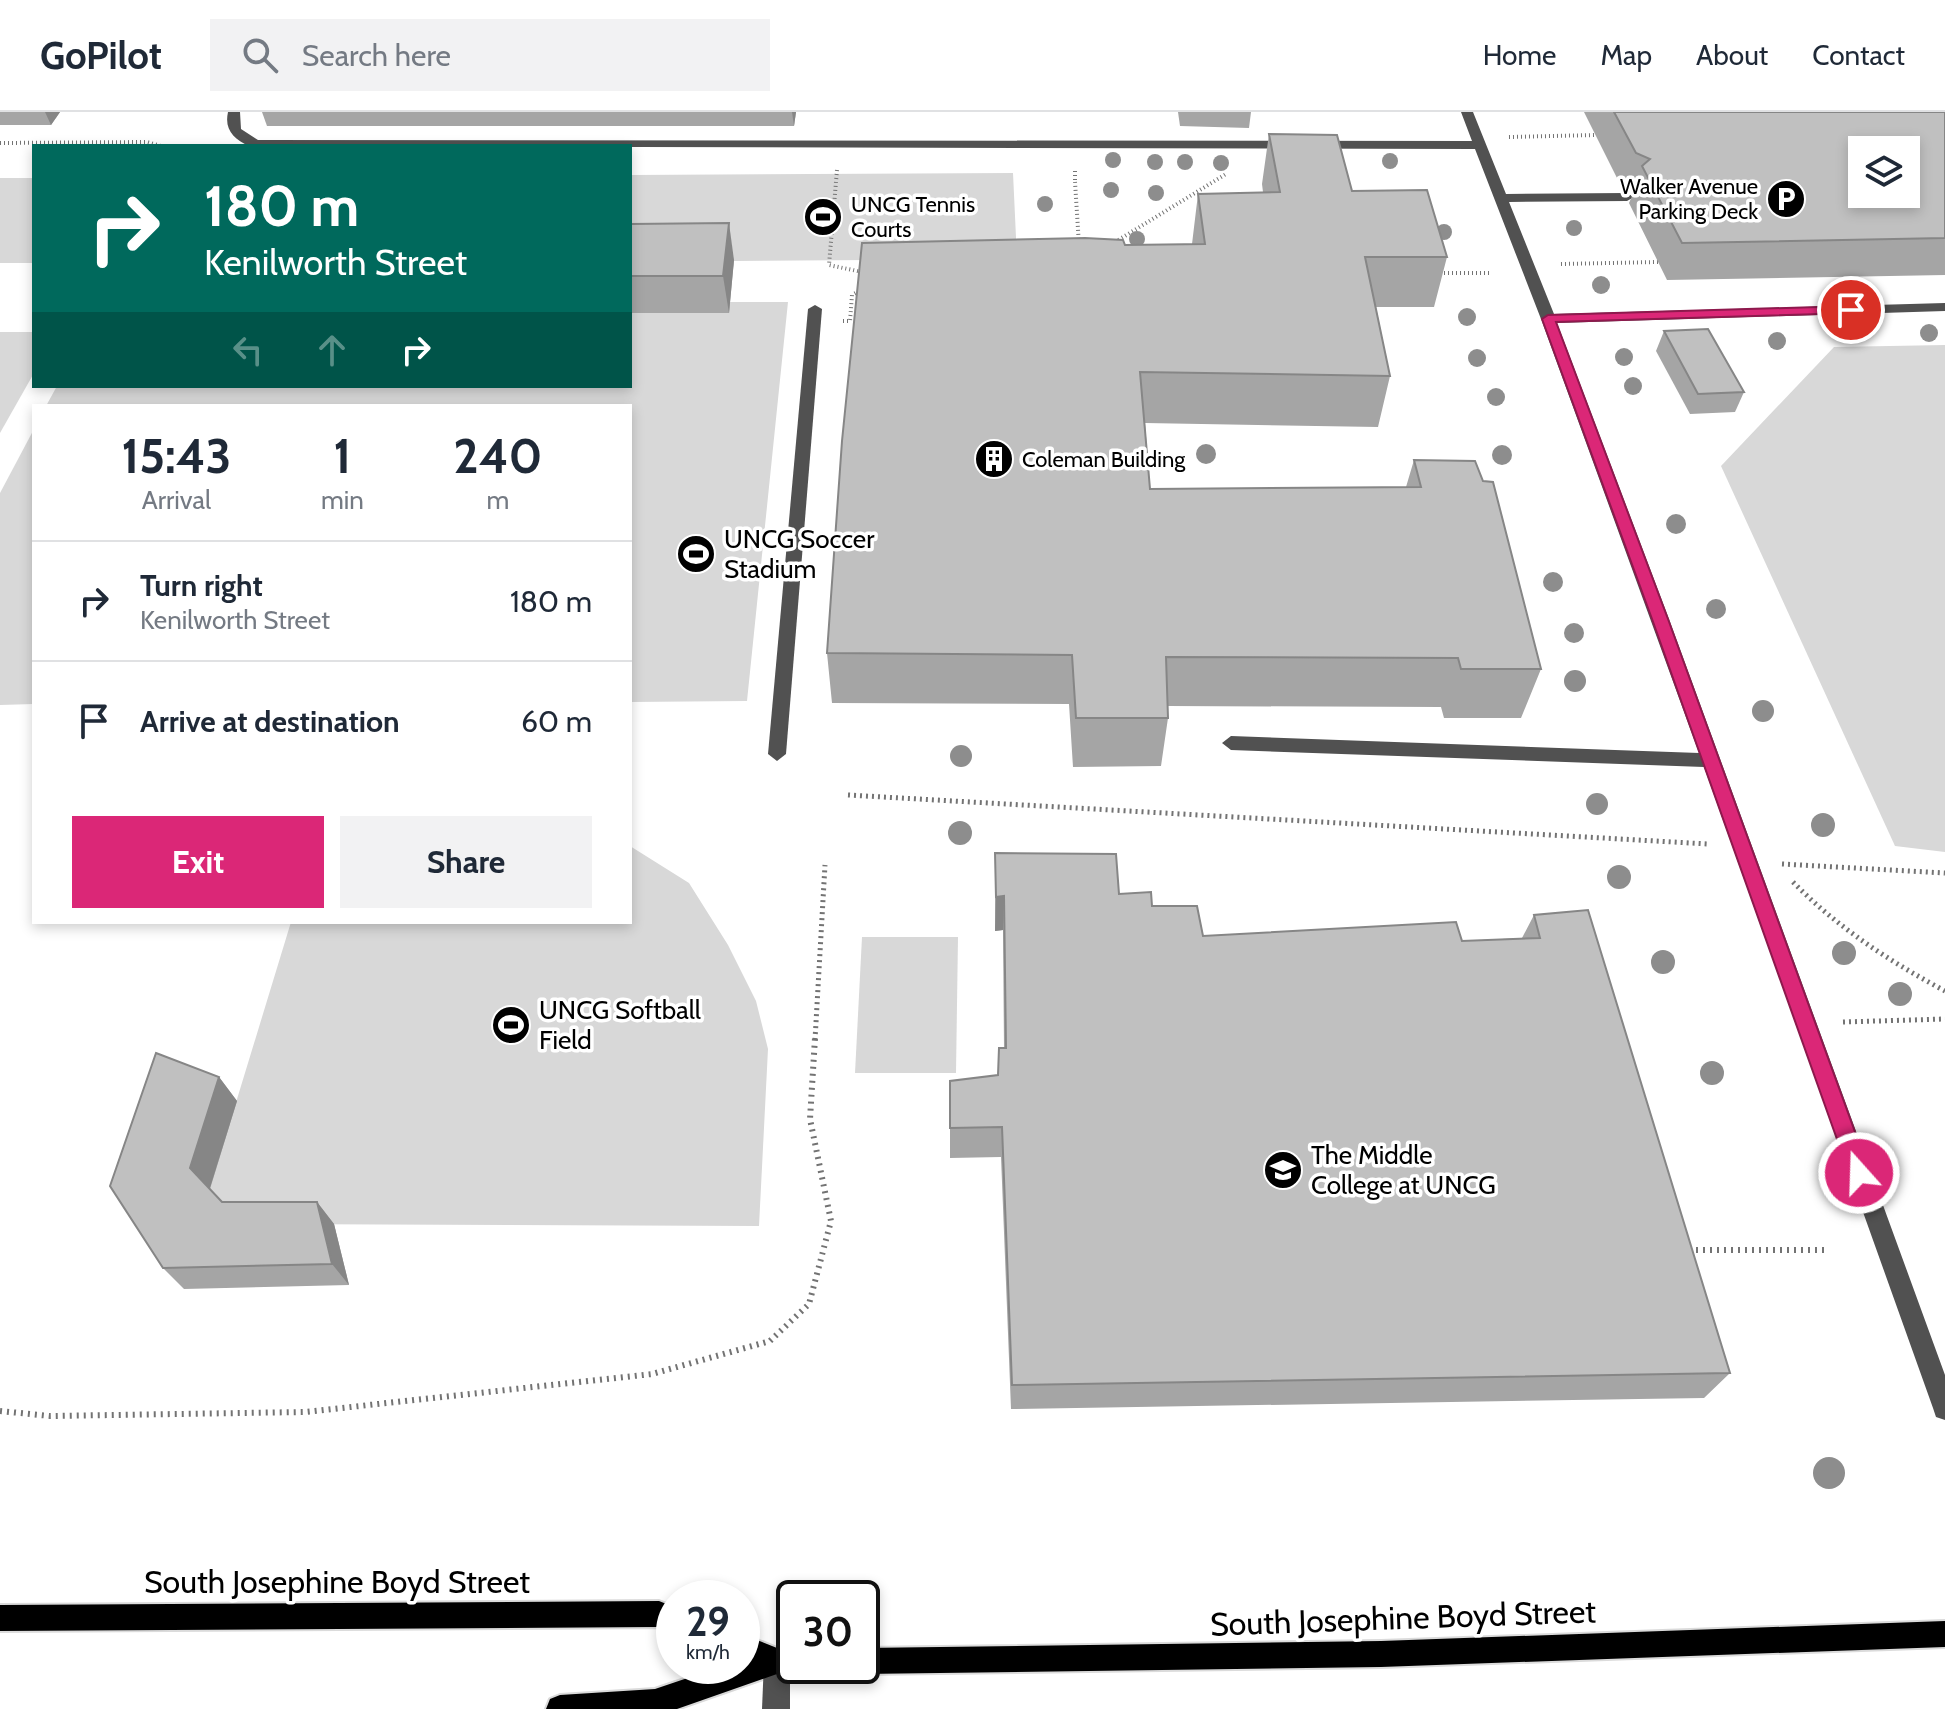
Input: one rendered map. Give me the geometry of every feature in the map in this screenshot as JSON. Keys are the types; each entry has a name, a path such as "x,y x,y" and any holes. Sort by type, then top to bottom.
{"main road":[{"name":"South Josephine Boyd Street","path":"0,1618 656,1614"},
{"name":"South Josephine Boyd Street","path":"880,1661 1381,1654 1945,1634"},
{"path":"560,1709 655,1703 776,1664"}],"street":[{"path":"234,112 232,123 235,131 244,140 256,144"},
{"path":"1467,112 1548,319 1945,1408"},
{"path":"632,144 1481,145"},
{"path":"1501,198 1627,197"},
{"path":"1548,319 1945,307"},
{"path":"777,754 815,309"},
{"path":"1231,743 1710,760"},
{"path":"776,1709 781,1684"}],"path":[{"path":"1500,137 1596,135"},
{"path":"0,143 154,144"},
{"path":"836,176 829,265 873,274"},
{"path":"1111,245 1216,179"},
{"path":"1075,182 1080,258"},
{"path":"1548,265 1658,262"},
{"path":"1425,274 1491,273"},
{"path":"850,318 852,295 864,289"},
{"path":"848,795 1741,845"},
{"path":"1945,873 1777,863 1818,909 1890,962 1945,991"},
{"path":"0,1411 50,1416 305,1412 652,1374 770,1341 809,1304 831,1221 810,1119 825,865"},
{"path":"1843,1022 1945,1019"},
{"path":"1676,1250 1828,1250"}],"shaded area":[{"name":"UNCG Soccer Stadium","path":"1013,173 1017,259 734,261 728,302 788,302 747,701 632,702 632,404 47,404 56,388 632,388 632,175"},
{"path":"0,178 32,178 32,263 0,263"},
{"path":"0,332 32,332 32,377 0,433"},
{"path":"1945,345 1945,852 1895,846 1721,466 1834,347"},
{"path":"32,433 32,704 0,705 0,493"},
{"name":"UNCG Softball Field","path":"632,847 689,883 728,945 756,1001 768,1049 759,1226 241,1224 209,1191 290,924 632,924"},
{"path":"862,937 958,937 956,1073 855,1073"}],"building":[{"name":"Walker Avenue Parking Deck","path":"1614,112 1945,112 1945,238 1682,243 1642,166 1650,159 1636,153"},
{"name":"Coleman Building","path":"1269,134 1337,135 1352,191 1427,190 1447,257 1365,257 1390,376 1140,372 1150,489 1421,487 1414,460 1475,461 1483,481 1493,482 1541,669 1461,669 1458,658 1166,657 1168,718 1076,718 1072,655 827,653 842,441 862,243 1085,238 1123,240 1125,245 1205,244 1198,194 1280,192"},
{"path":"729,223 723,276 632,276 632,224"},
{"path":"1708,329 1744,392 1698,394 1664,331"},
{"path":"995,853 1116,854 1119,894 1151,892 1152,906 1197,906 1203,936 1456,922 1462,941 1540,938 1534,915 1588,910 1730,1373 1012,1385 1002,1127 950,1128 950,1081 998,1075 999,1048 1006,1048 1004,896 996,897"},
{"path":"156,1053 219,1077 190,1168 222,1202 317,1202 332,1264 163,1268 110,1186"}],"place":[{"name":"Walker Avenue Parking Deck","path":"1786,199"},
{"name":"UNCG Tennis Courts","path":"823,217"},
{"name":"Coleman Building","path":"994,459"},
{"name":"UNCG Soccer Stadium","path":"696,554"},
{"name":"UNCG Softball Field","path":"511,1025"},
{"name":"The Middle College at UNCG","path":"1283,1170"}],"route":[{"path":"1851,310 1548,319 1660,619 1859,1173"}]}
